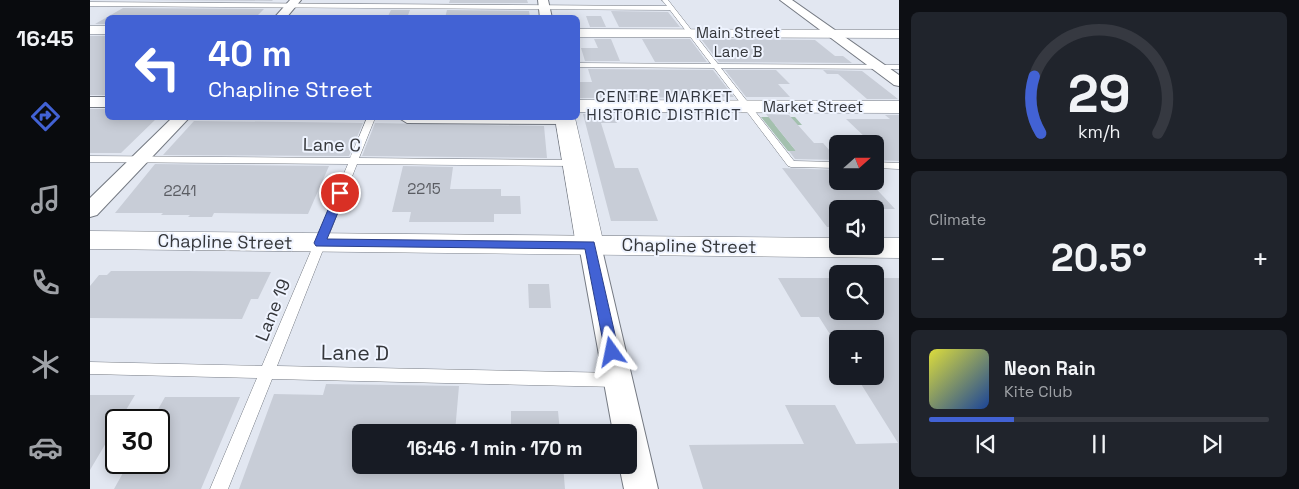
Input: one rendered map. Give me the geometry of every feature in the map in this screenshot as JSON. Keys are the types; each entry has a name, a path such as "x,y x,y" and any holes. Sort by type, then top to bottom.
{"street":[{"path":"785,0 899,82"},
{"path":"282,15 294,3"},
{"path":"90,30 105,30"},
{"name":"Main Street","path":"580,33 899,34"},
{"path":"90,102 105,102"},
{"name":"Market Street","path":"580,114 746,107 899,107"},
{"path":"90,210 179,120"},
{"path":"570,120 574,163 641,489"},
{"name":"Chapline Street","path":"90,240 899,248"}],"lane":[{"path":"665,0 791,164 829,165"},
{"path":"90,4 418,3 544,8 671,8"},
{"path":"413,14 418,3"},
{"name":"Lane B","path":"580,65 899,66"},
{"name":"Lane 19","path":"219,489 370,120"},
{"name":"Lane C","path":"90,159 574,163"},
{"path":"884,165 899,166"},
{"name":"Lane D","path":"90,368 618,380"}],"green space":[{"path":"761,117 795,117 802,125 775,125 796,151 788,151"}],"building":[{"path":"136,0 273,0 272,1"},
{"path":"450,0 527,0 528,3 449,3"},
{"path":"123,8 264,9 258,15 111,15"},
{"path":"391,10 410,10 408,15 388,15"},
{"path":"447,10 529,11 530,15 446,15"},
{"path":"611,11 668,12 680,27 619,27"},
{"path":"586,16 601,16 606,27 590,27"},
{"path":"105,18 105,24 95,24"},
{"path":"90,36 105,36 105,95 90,95"},
{"path":"594,39 611,39 620,61 585,61 581,48 598,48"},
{"path":"642,39 690,39 707,62 655,62"},
{"path":"701,39 815,40 835,56 843,56 852,63 719,62"},
{"path":"588,69 713,70 734,97 580,98 580,82 592,82"},
{"path":"725,70 776,70 790,84 778,84 790,97 746,97"},
{"path":"823,70 862,71 898,99 867,99 838,74 827,74"},
{"path":"90,109 105,109 105,120 155,120 121,153 90,153"},
{"path":"583,114 613,114 617,123 601,123 615,168 638,168 658,221 611,221"},
{"path":"766,114 789,115 814,143 823,143 829,150 829,160 795,159 789,151 796,151"},
{"path":"885,115 899,115 899,161 884,160 884,135 863,135 846,119 890,119"},
{"path":"194,121 363,123 349,156 163,155"},
{"path":"375,123 544,126 547,158 362,156"},
{"path":"155,164 329,166 308,214 214,213 212,217 188,217 190,215 115,213"},
{"path":"403,166 453,167 450,189 501,189 501,196 520,196 521,214 494,214 494,222 409,222 411,212 392,212"},
{"path":"782,168 829,170 829,190 877,190 895,209 884,209 884,200 829,200 829,227 827,227"},
{"path":"111,271 271,272 258,299 251,299 242,319 90,318 90,286 99,275 107,275"},
{"path":"778,278 829,278 829,320 884,320 884,278 899,278 899,489 703,489 689,445 804,444 785,405 835,405 856,444 898,443 862,385 884,385 884,330 829,330 829,333 819,317 801,317"},
{"path":"528,284 549,284 551,308 529,308"},
{"path":"326,384 459,386 456,424 352,424 352,474 564,474 565,489 239,489 274,394 323,395"},
{"path":"90,395 135,395 127,409 105,409 105,445 90,470"},
{"path":"165,397 240,397 201,489 114,489 122,474 170,474 170,409 158,409"},
{"path":"511,411 558,411 559,424 511,424"}],"district":[{"name":"CENTRE MARKET HISTORIC DISTRICT","path":"664,105"}],"route":[{"path":"340,193 320,243 590,245 612,352"}]}
